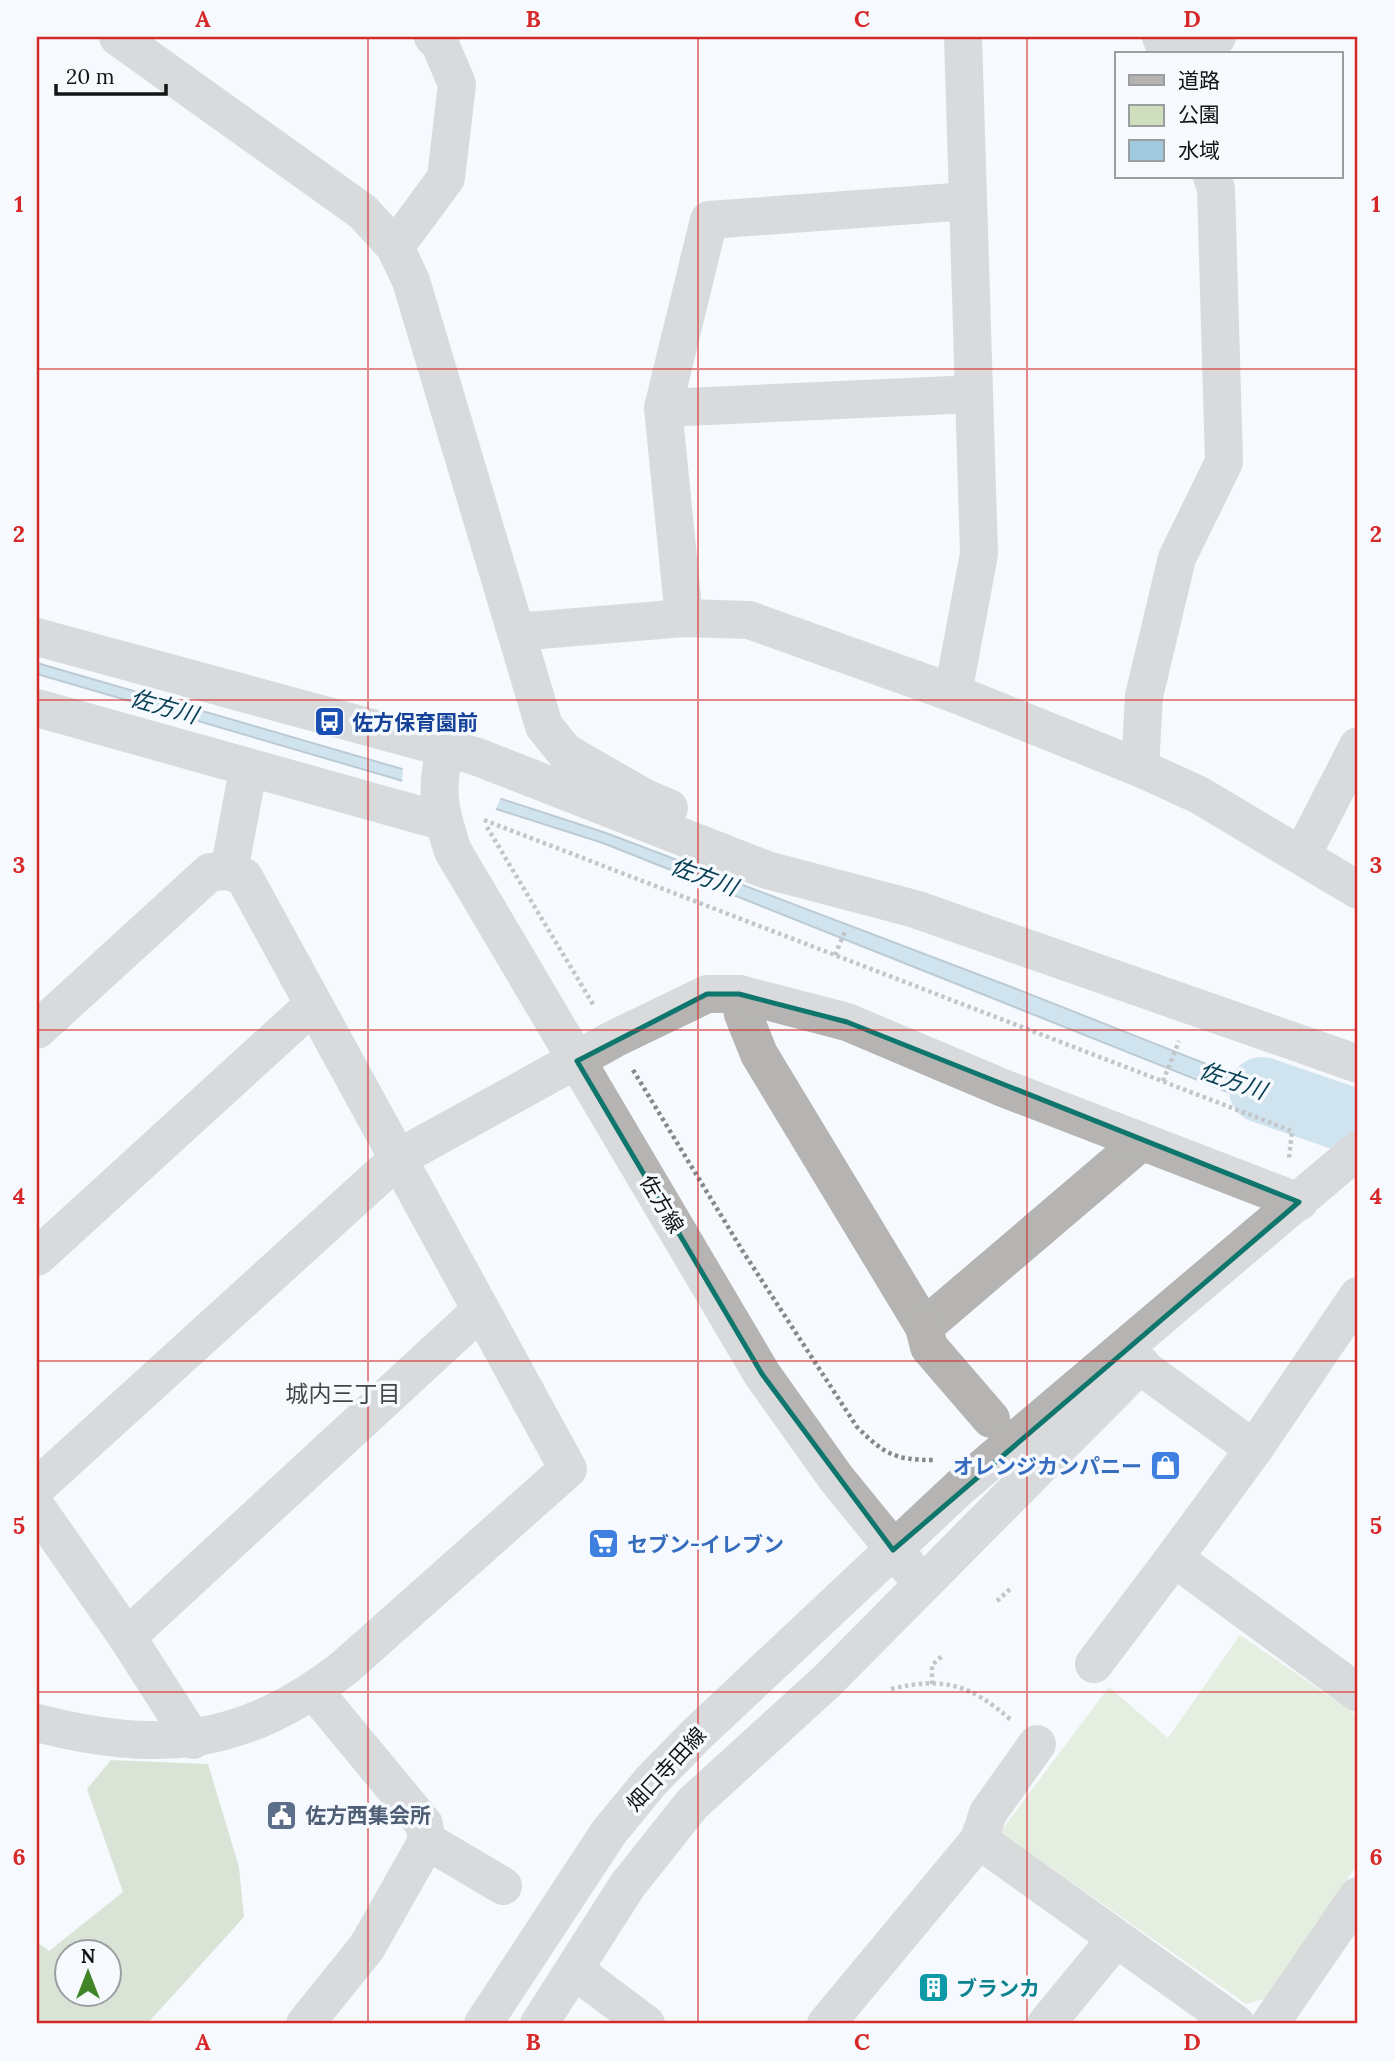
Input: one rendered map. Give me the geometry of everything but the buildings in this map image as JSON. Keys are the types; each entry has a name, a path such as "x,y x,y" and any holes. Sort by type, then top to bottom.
{"street":[{"path":"118,37 363,212 395,247 411,281 544,726 565,752 645,798 938,917 1358,1064"},
{"path":"395,247 446,178 457,84 440,44 433,37"},
{"path":"953,693 979,554 963,37"},
{"path":"1195,52 1217,37"},
{"path":"1140,768 1144,696 1177,558 1224,462 1216,189 1212,178"},
{"path":"684,618 663,408 709,220 968,201"},
{"path":"663,408 974,394"},
{"path":"516,632 684,618 748,620 953,693 1140,768 1199,796 1358,890"},
{"path":"37,637 445,752 767,870 938,917"},
{"path":"37,708 444,824 445,752"},
{"path":"1302,855 1358,746"},
{"path":"229,871 246,781"},
{"name":"佐方線","path":"444,824 577,1061 762,1374 836,1478 923,1584"},
{"path":"37,1030 210,872 229,871 244,877 400,1157 480,1311 568,1469 314,1691 240,1728 193,1740 145,1742 74,1732 37,1723"},
{"path":"37,1487 400,1157 431,1138 707,994 739,994 847,1023 1141,1142 1298,1202"},
{"path":"739,994 743,1014 759,1055 924,1327 929,1347 991,1419"},
{"path":"37,1256 313,1005"},
{"path":"924,1327 1141,1142"},
{"path":"539,2024 627,1886 692,1804 827,1681 1139,1365 1356,1152"},
{"name":"畑口寺田線","path":"483,2024 594,1853 651,1781 960,1487 1356,1152"},
{"path":"1094,1664 1254,1450 1358,1296"},
{"path":"127,1637 480,1311"},
{"path":"1139,1365 1254,1450"},
{"path":"37,1508 127,1637 193,1740"},
{"path":"1174,1558 1358,1693"},
{"path":"305,2024 367,1947 427,1841 424,1824 314,1691"},
{"path":"826,2024 979,1840 988,1813 1037,1744"},
{"path":"979,1840 1115,1940 1237,2024"},
{"path":"427,1841 503,1886"},
{"path":"1270,2024 1358,1896"},
{"path":"1046,2024 1115,1940"},
{"path":"573,1970 646,2024"}],"path":[{"path":"483,820 1292,1131 1289,1163"},
{"path":"835,955 839,946"},
{"path":"1163,1081 1178,1043"},
{"path":"998,1601 1010,1588"},
{"path":"932,1685 932,1665 942,1656"},
{"path":"891,1689 955,1685 984,1696 1037,1744"}],"highlighted area":[{"path":"707,994 739,994 847,1022 1299,1202 893,1550 762,1374 577,1061"}],"green space":[{"path":"1240,1635 1358,1716 1358,1863 1271,1997 1246,2004 1000,1832 1109,1687 1168,1738"},
{"path":"111,1760 208,1764 239,1867 244,1917 147,2024 37,2024 37,1942 49,1951 52,1949 52,2008 122,2008 122,1938 65,1938 123,1892 87,1789"}],"water":[{"path":"37,663 471,789 606,833 1014,988 1358,1124 1358,1144 603,843 468,800 37,674"}],"pier":[{"path":"403,766 502,795 495,811 402,784"},
{"path":"1341,1113 1358,1120 1358,1147 1321,1133"}],"waterway":[{"name":"佐方川","path":"1262,1090 1358,1123"}],"place":[{"name":"佐方保育園前","path":"329,722"},
{"name":"オレンジカンパニー","path":"1165,1466"},
{"name":"セブン-イレブン","path":"604,1544"},
{"name":"佐方西集会所","path":"282,1815"},
{"name":"ブランカ","path":"933,1988"}],"district":[{"name":"城内三丁目","path":"343,1393"}]}
